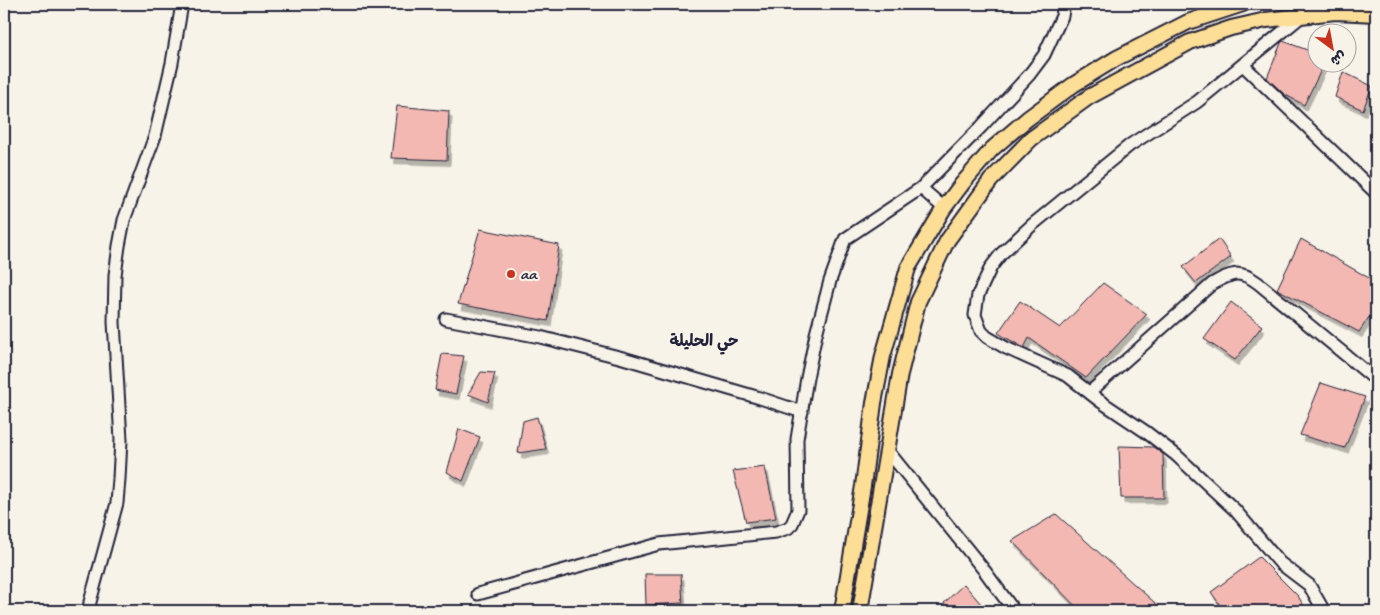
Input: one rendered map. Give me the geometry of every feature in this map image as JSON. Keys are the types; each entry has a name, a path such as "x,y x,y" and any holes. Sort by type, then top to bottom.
{"main road":[{"path":"842,611 882,356 908,268 944,208 992,149 1027,119 1074,85 1117,58 1188,22 1243,4"},
{"path":"860,611 900,374 918,302 947,242 991,180 1031,139 1081,102 1190,42 1231,28 1266,20 1335,12 1376,14"}],"street":[{"path":"89,611 117,503 119,479 121,440 114,322 115,275 119,246 124,220 155,136 172,63 182,4"},
{"path":"478,594 659,544 776,532 788,528 792,524 798,510 796,454 816,334 832,274 846,239 921,188 1029,75 1044,55 1055,35 1064,4"},
{"path":"1303,16 1197,102 1130,145 1032,225 1001,254 984,281 978,295 975,315 977,324 987,337 1006,348 1068,376 1163,444 1195,471 1235,510 1280,563 1309,585 1324,611"},
{"path":"1244,65 1376,193"},
{"path":"921,188 944,208"},
{"path":"1090,392 1212,284 1228,275 1238,273 1258,282 1376,377"},
{"path":"446,319 540,337 623,358 802,412"},
{"path":"887,450 984,570 1014,611"}],"building":[{"path":"1283,41 1308,50 1308,72 1320,72 1304,105 1284,94 1267,78"},
{"path":"1343,72 1372,86 1363,110 1335,97"},
{"path":"397,106 449,111 447,160 391,158"},
{"name":"aa","path":"480,229 559,245 548,321 458,304"},
{"path":"1219,239 1231,257 1196,283 1183,267"},
{"path":"1301,239 1376,282 1376,307 1359,332 1277,289"},
{"path":"1103,283 1147,314 1086,378 1029,338 1024,348 998,333 1020,301 1060,328"},
{"path":"1231,302 1262,326 1235,360 1204,339"},
{"path":"442,354 464,356 456,394 435,390"},
{"path":"481,372 495,373 488,402 468,394"},
{"path":"1321,383 1365,397 1345,448 1300,435"},
{"path":"537,417 546,449 518,453 523,421"},
{"path":"459,429 480,437 463,481 447,472"},
{"path":"1119,446 1153,447 1163,454 1164,498 1121,498"},
{"path":"765,467 776,518 746,522 733,471"},
{"path":"1056,514 1164,611 1080,611 1012,541"},
{"path":"1259,557 1298,596 1307,611 1224,611 1211,592"},
{"path":"645,574 681,574 683,603 646,605"},
{"path":"964,584 987,611 951,611 944,603"}],"place":[{"name":"aa","path":"511,274"}],"district":[{"name":"حي الحليلة","path":"704,340"}]}
